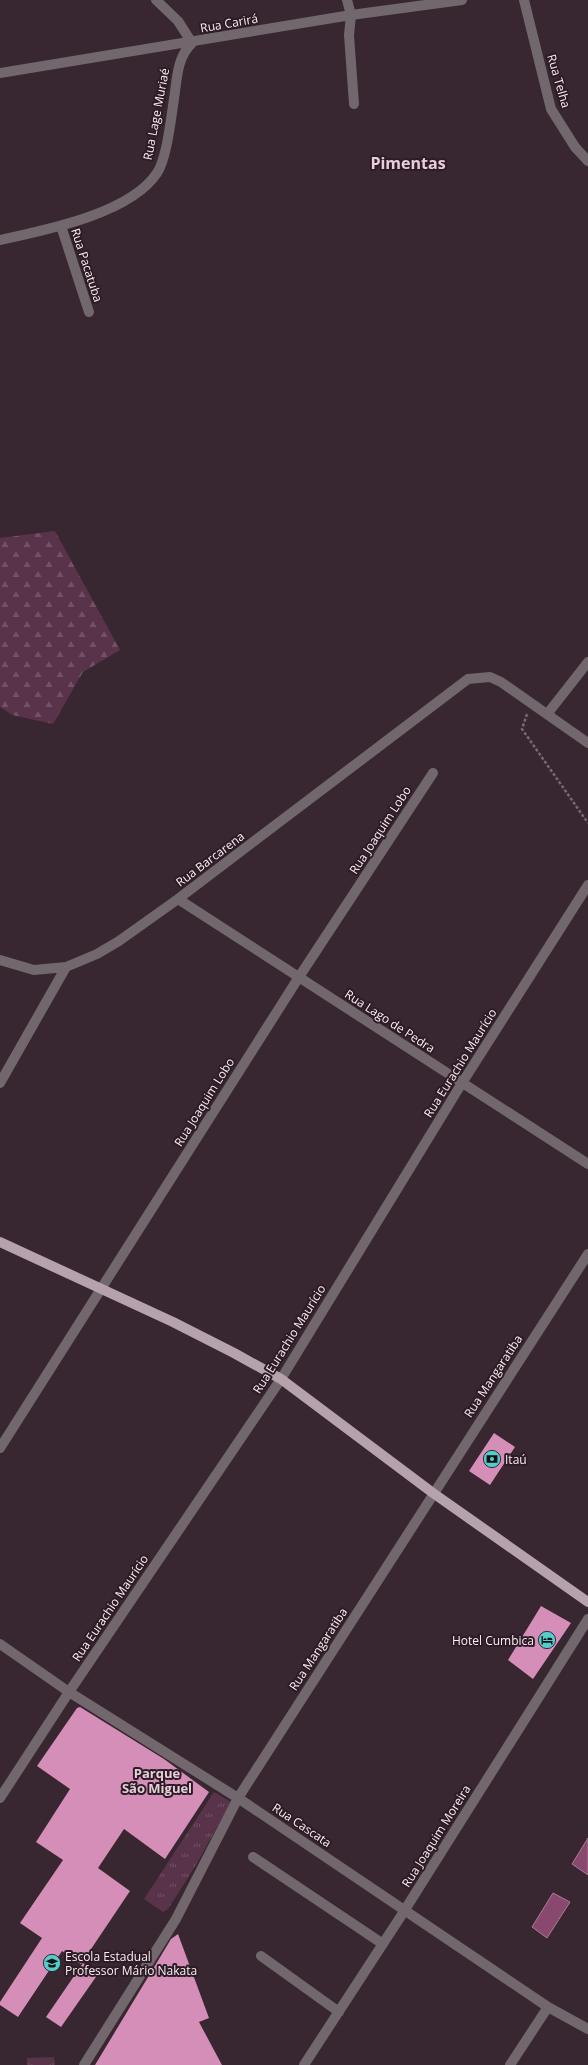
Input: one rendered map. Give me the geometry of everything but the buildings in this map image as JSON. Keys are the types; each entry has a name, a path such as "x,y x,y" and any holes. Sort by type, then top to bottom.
{"main road":[{"path":"0,1242 207,1339 281,1379 433,1493 588,1602"}],"street":[{"path":"156,0 178,21 192,42"},
{"path":"348,0 351,15 349,35 354,104"},
{"name":"Rua Carirá","path":"0,73 351,15 462,0"},
{"name":"Rua Telha","path":"524,0 552,109 575,147 588,161"},
{"name":"Rua Lage Muriaé","path":"0,240 61,226 109,208 129,198 146,186 158,172 165,148 181,56 192,42"},
{"name":"Rua Pacatuba","path":"61,226 89,312"},
{"path":"548,713 588,662"},
{"name":"Rua Barcarena","path":"66,967 97,954 120,941 178,899 468,679 490,677 501,682 531,702"},
{"path":"531,702 588,743"},
{"name":"Rua Joaquim Lobo","path":"0,1448 299,977 433,773"},
{"name":"Rua Eurachio Maurício","path":"0,1798 69,1692 281,1379 462,1083 588,885"},
{"name":"Rua Lago de Pedra","path":"178,899 588,1164"},
{"path":"0,960 34,970 66,967"},
{"path":"0,1083 66,967"},
{"name":"Rua Mangaratiba","path":"84,2065 176,1919 238,1798 588,1254"},
{"name":"Rua Joaquim Moreira","path":"304,2065 405,1910 588,1619"},
{"name":"Rua Cascata","path":"0,1644 69,1692 238,1798 548,2007 588,2029"},
{"path":"253,1857 382,1944"},
{"path":"261,1956 339,2012"},
{"path":"510,2065 548,2007"}],"path":[{"path":"531,702 522,729 588,823"}],"green space":[{"path":"55,531 120,650 83,672 53,724 12,715 0,707 0,538"},
{"path":"214,1792 231,1802 196,1865 168,1909 163,1912 144,1899"},
{"path":"54,2057 55,2065 27,2065 27,2058"}],"shaded area":[{"path":"588,1838 588,1875 572,1864"},
{"path":"553,1893 570,1902 547,1938 532,1927"}],"place":[{"name":"Itaú","path":"492,1459"},
{"name":"Hotel Cumbica","path":"547,1640"},
{"name":"Escola Estadual Professor Mário Nakata","path":"52,1963"}],"district":[{"name":"Pimentas","path":"408,163"},
{"name":"Parque São Miguel","path":"157,1780"}]}
